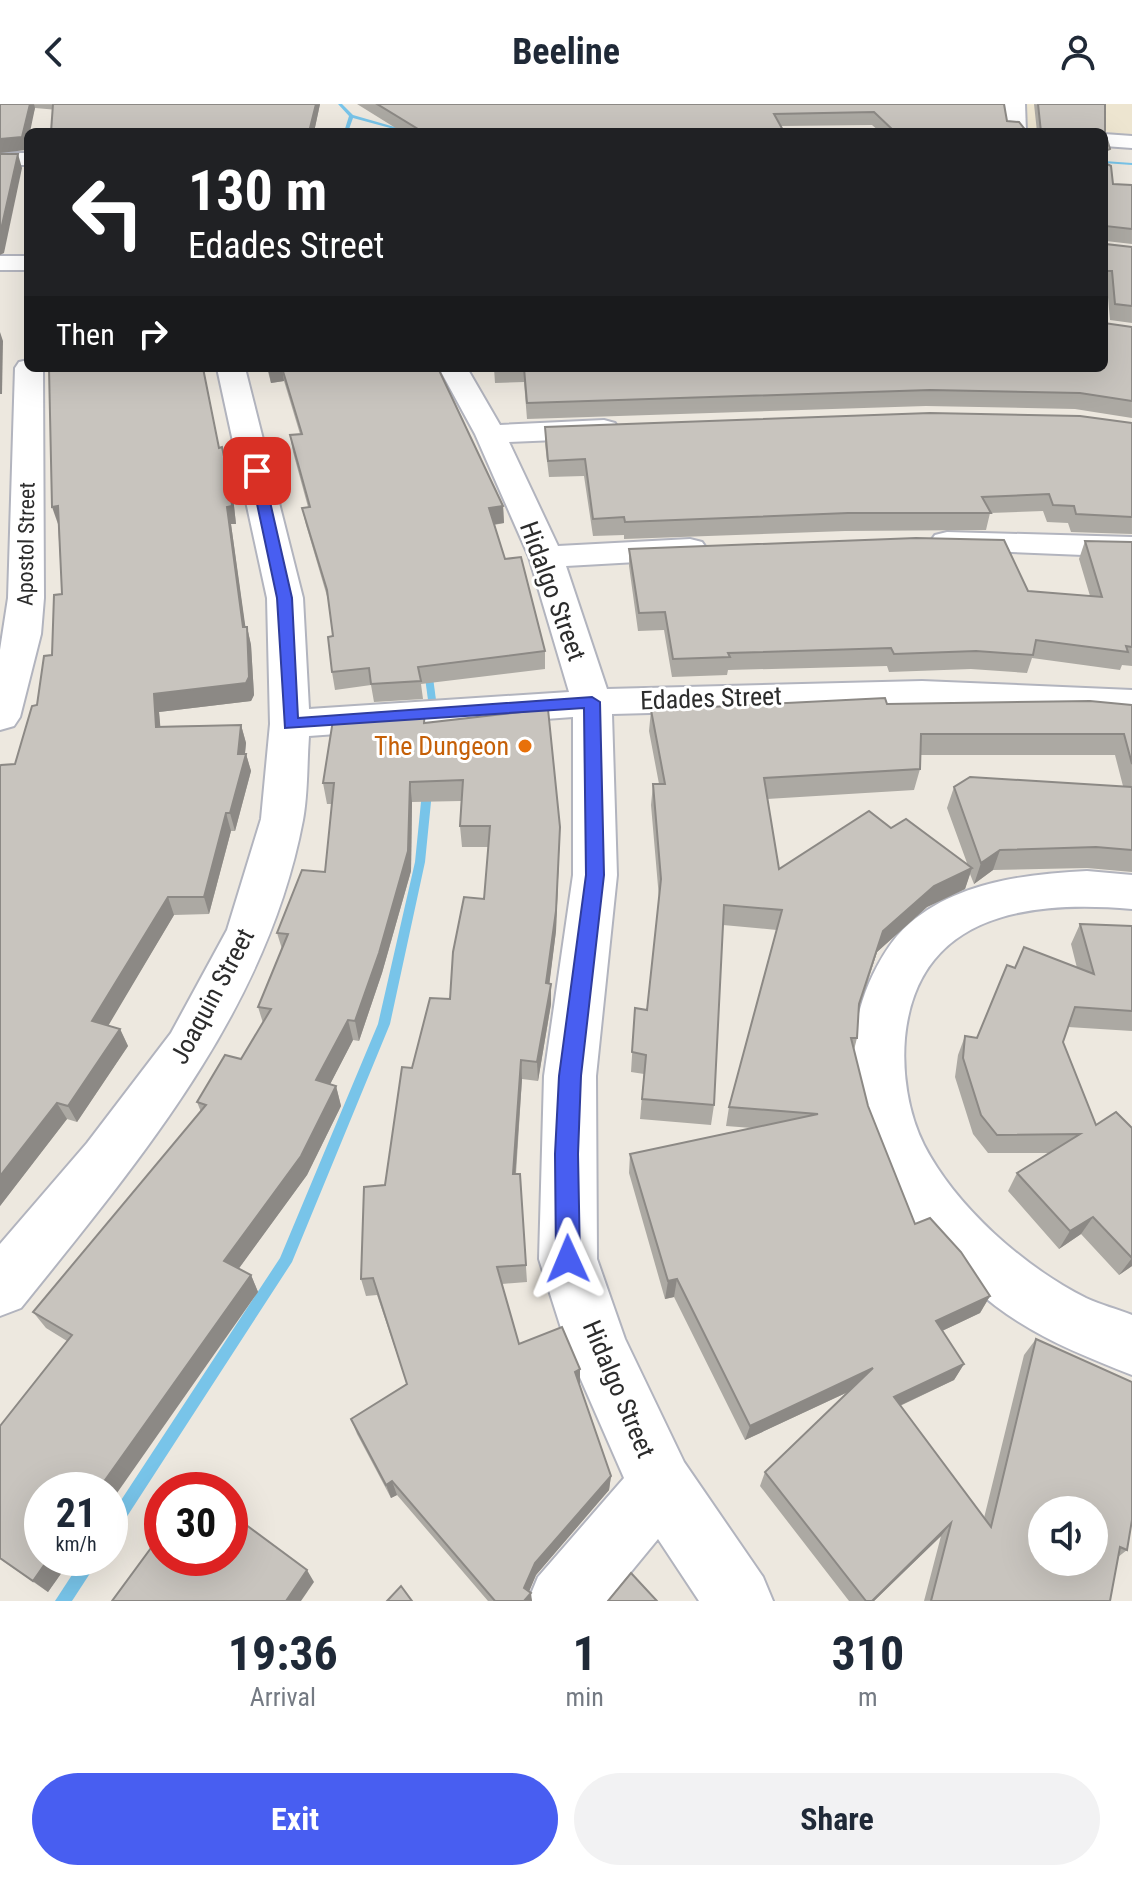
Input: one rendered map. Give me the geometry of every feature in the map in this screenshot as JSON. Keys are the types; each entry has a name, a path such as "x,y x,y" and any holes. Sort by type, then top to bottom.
{"street":[{"path":"1015,104 1016,128"},
{"path":"1108,140 1132,142"},
{"path":"0,159 24,159"},
{"path":"0,263 24,263"},
{"name":"Apostol Street","path":"0,717 23,634 29,372"},
{"name":"Joaquin Street","path":"0,1288 106,1160 189,1048 250,930 282,819 290,724 285,598 232,372"},
{"name":"Hidalgo Street","path":"455,372 490,434 546,557 592,702 595,875 570,1076 566,1154 568,1259 598,1350 661,1485 739,1601"},
{"path":"490,434 639,428"},
{"path":"911,543 1048,542 1132,547"},
{"path":"546,557 726,548"},
{"name":"Edades Street","path":"290,724 592,702 940,692 1132,703"},
{"path":"1132,892 1085,885 1012,892 949,918 903,961 878,1024 879,1092 909,1171 970,1249 1058,1315 1132,1345"},
{"path":"562,1601 661,1485"}],"shaded area":[{"path":"1026,104 1132,104 1132,137 1108,135 1108,128 1027,128"}],"building":[{"path":"0,104 30,104 22,137 0,139"},
{"path":"53,104 316,104 310,128 51,128"},
{"path":"377,104 1004,104 1007,121 1019,122 1024,128 891,128 874,112 774,114 782,128 416,128"},
{"path":"1038,104 1105,104 1105,128 1041,128"},
{"path":"0,154 18,154 0,234"},
{"path":"1108,164 1111,166 1113,184 1132,185 1132,229 1108,226"},
{"path":"1108,244 1132,247 1132,306 1115,304 1112,271 1108,271"},
{"path":"1108,324 1132,327 1132,401 1080,393 930,390 527,403 524,372 1108,372"},
{"path":"49,372 204,372 219,448 222,447 229,480 232,506 227,507 243,627 247,627 249,677 246,683 154,694 156,727 241,725 238,754 246,754 230,813 226,813 204,897 168,897 92,1021 120,1029 68,1106 57,1103 0,1176 0,766 15,764 32,706 37,705 44,656 52,655 54,595 62,594 58,506 52,507"},
{"path":"283,372 440,372 503,506 489,508 505,559 521,557 545,651 418,667 421,681 371,684 369,668 332,672 328,637 333,636 327,590 302,508 310,507 290,435 302,434"},
{"path":"930,413 1080,416 1132,423 1132,517 1076,514 1074,506 1053,505 1049,494 982,497 991,513 848,513 625,522 624,517 593,519 585,459 548,461 545,427"},
{"path":"916,538 1004,540 1028,591 1102,597 1085,541 1132,542 1132,647 1126,646 1128,652 1036,640 1033,655 976,651 894,654 891,648 728,653 730,657 673,659 665,612 639,613 629,549"},
{"path":"885,698 887,704 1090,701 1132,705 1132,764 1124,734 921,734 920,769 764,778 779,869 869,811 891,828 906,819 972,868 934,886 883,931 859,1004 857,1038 851,1038 868,1106 915,1224 930,1218 961,1252 990,1296 936,1321 964,1364 894,1397 991,1527 1036,1339 1132,1382 1132,1520 1127,1550 1120,1547 1110,1601 931,1601 951,1523 872,1601 866,1601 765,1472 873,1368 750,1426 677,1279 668,1281 630,1154 818,1114 729,1107 782,910 724,905 714,1105 642,1099 646,1055 632,1052 635,1008 647,1010 661,879 653,784 665,784 651,710"},
{"path":"548,709 560,827 556,911 546,983 551,984 550,990 537,1062 521,1060 513,1174 520,1174 526,1265 497,1267 519,1344 562,1327 580,1369 575,1372 611,1476 535,1563 524,1588 531,1593 524,1601 495,1601 392,1481 386,1485 351,1419 407,1384 373,1278 361,1279 364,1187 385,1185 402,1067 412,1068 430,998 450,999 453,952 464,897 484,899 490,826 460,826 463,780 410,782 408,851 379,953 355,1021 348,1020 316,1080 336,1086 301,1156 224,1261 251,1275 111,1472 24,1472 24,1575 0,1558 0,1426 72,1335 33,1312 206,1105 197,1102 225,1055 241,1059 271,1009 258,1007 288,934 277,933 302,870 325,872 334,783 323,783 333,720 376,719 375,713 425,710 424,723"},
{"path":"970,777 1132,787 1132,850 1096,847 1000,850 981,863 954,787"},
{"path":"1080,924 1132,926 1132,1011 1075,1007 1063,1042 1096,1125 1116,1112 1132,1128 1132,1258 1093,1217 1070,1231 1017,1173 1080,1134 997,1135 981,1115 963,1058 965,1036 977,1038 1007,965 1015,968 1024,947 1094,974"},
{"path":"248,1526 307,1570 286,1601 112,1601 144,1557 144,1576 248,1576"},
{"path":"631,1573 657,1601 608,1601"},
{"path":"401,1586 412,1601 387,1601"}],"waterway":[{"path":"340,104 351,116"},
{"path":"347,128 351,116"},
{"path":"351,116 395,128"},
{"path":"1108,162 1132,164"},
{"path":"428,670 432,700"},
{"path":"128,1502 285,1262 384,1024 420,862 427,792"},
{"path":"63,1601 80,1576"}],"place":[{"name":"The Dungeon","path":"525,746"}],"route":[{"path":"257,471 285,598 290,724 592,702 595,875 570,1076 566,1154 568,1259"}]}
